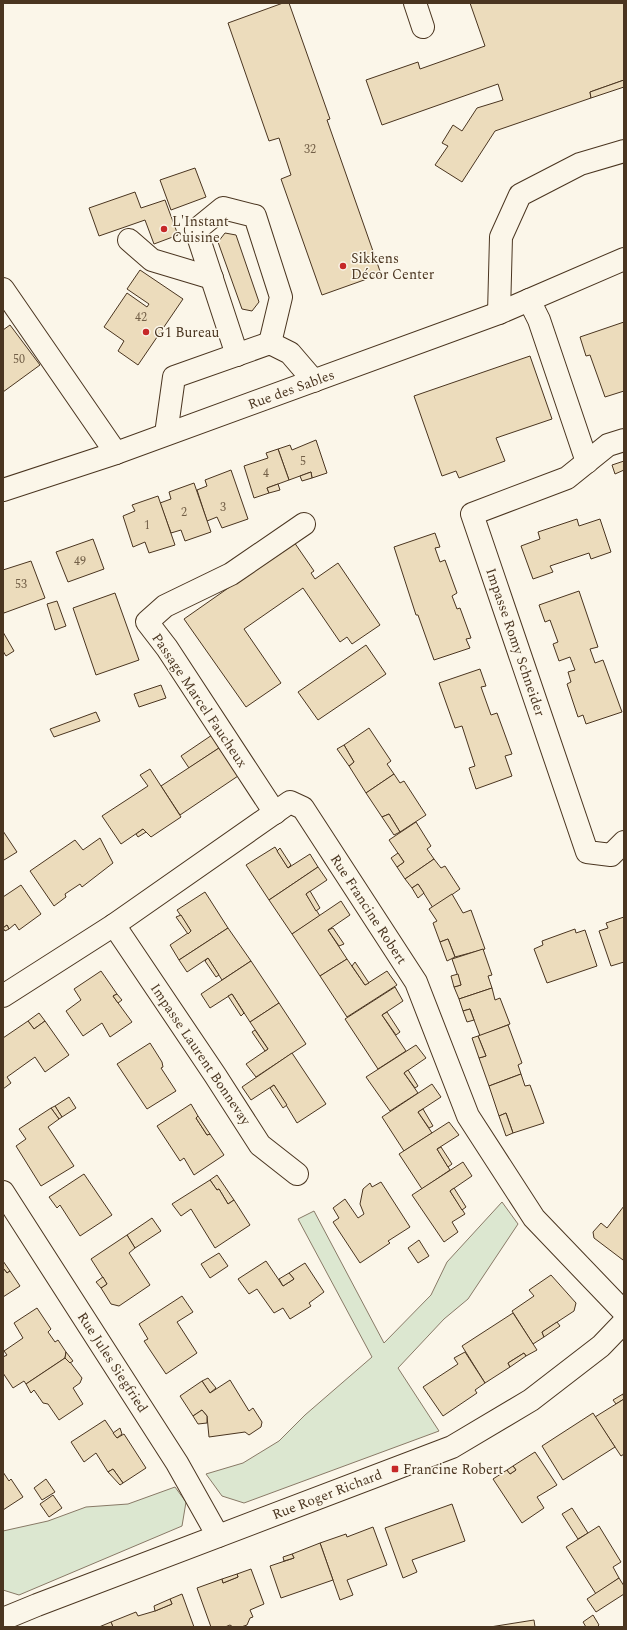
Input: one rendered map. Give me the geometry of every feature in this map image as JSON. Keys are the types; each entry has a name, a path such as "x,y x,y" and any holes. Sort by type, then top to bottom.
{"street":[{"path":"415,3 422,27"},
{"path":"499,313 501,237 520,195 580,164 624,151"},
{"path":"237,355 196,230 223,208 255,216 280,297 270,343"},
{"path":"129,240 152,260 212,278"},
{"name":"Rue des Sables","path":"3,490 116,453 499,313 624,259"},
{"name":"Rue des Sables","path":"576,281 624,268"},
{"path":"3,289 116,453"},
{"path":"529,300 538,320 587,462"},
{"path":"166,434 174,377 270,343 290,353 314,381"},
{"name":"Impasse Romy Schneider","path":"624,440 608,445 567,478 472,514 587,852 611,855 624,842"},
{"name":"Passage Marcel Faucheux","path":"275,813 167,648 147,622 166,606 231,574 304,524"},
{"name":"Rue Francine Robert","path":"3,996 114,925 290,802 303,808 416,982 468,1116 534,1218 624,1312"},
{"name":"Impasse Laurent Bonnevay","path":"114,925 215,1075 260,1145 297,1174"},
{"name":"Rue Jules Siegfried","path":"3,1192 177,1463 218,1536"},
{"name":"Rue Roger Richard","path":"3,1619 452,1447 531,1400 601,1346 624,1322"}],"green space":[{"path":"502,1202 518,1224 468,1299 444,1319 398,1368 439,1431 244,1503 222,1496 206,1474 243,1463 279,1441 305,1415 372,1357 298,1219 314,1211 384,1343 431,1295 447,1262"},
{"path":"175,1487 186,1502 182,1526 19,1595 3,1590 3,1531 48,1521 86,1507 128,1504"}],"building":[{"path":"283,3 289,3 330,119 327,120 381,274 322,295 281,179 291,175 279,138 269,141 228,23"},
{"path":"470,3 624,3 624,80 590,92 591,98 495,131 462,182 435,165 448,146 442,143 453,125 462,131 477,108 503,100 498,84 382,125 366,80 418,62 420,69 485,46"},
{"path":"624,80 624,87 591,98 590,92"},
{"path":"195,168 206,197 171,210 160,180"},
{"path":"135,192 141,208 165,200 178,235 154,244 145,220 99,236 89,208"},
{"path":"225,233 236,235 259,302 252,311 242,309 218,242"},
{"path":"140,270 183,299 138,365 118,351 124,341 104,327 127,293 147,307 149,304 127,289"},
{"path":"624,322 624,391 605,397 590,355 586,356 580,337"},
{"path":"10,325 40,365 3,392 3,330"},
{"path":"530,356 552,419 496,438 505,461 459,478 456,471 442,476 414,396"},
{"path":"316,440 327,473 312,478 311,472 289,480 278,449 290,445 292,450"},
{"path":"278,449 289,480 267,488 269,493 254,498 244,466 268,458 266,453"},
{"path":"624,461 624,470 615,474 612,465"},
{"path":"231,470 248,519 222,528 217,517 207,521 197,490 207,486 205,480"},
{"path":"311,472 312,478 302,481 300,476"},
{"path":"194,483 211,532 185,541 181,530 171,533 160,503 171,499 169,492"},
{"path":"278,484 280,490 269,493 267,488"},
{"path":"158,496 175,545 149,553 145,542 133,547 123,516 135,511 132,505"},
{"path":"577,519 579,526 600,519 611,552 591,559 589,553 550,566 553,572 533,579 521,546 540,539 538,532"},
{"path":"435,533 440,547 435,548 440,562 445,560 457,593 452,596 457,609 460,608 471,638 466,639 470,648 434,660 418,615 416,615 394,547"},
{"path":"93,539 104,569 68,582 56,552"},
{"path":"294,542 314,571 311,573 315,579 338,563 380,625 352,644 347,637 340,642 303,588 244,629 281,683 246,707 184,619"},
{"path":"31,561 45,598 4,613 3,570"},
{"path":"579,591 598,647 590,649 595,663 603,660 622,712 586,724 583,715 578,717 567,684 571,682 568,672 575,670 570,657 559,661 553,644 558,642 550,620 545,622 539,605"},
{"path":"115,593 139,660 96,675 73,608"},
{"path":"57,601 66,626 55,630 47,604"},
{"path":"3,632 14,651 6,656 3,651"},
{"path":"366,645 386,674 318,720 298,692"},
{"path":"480,669 486,686 481,687 491,715 497,713 512,754 505,756 512,776 476,789 469,768 475,766 462,726 455,728 439,683"},
{"path":"161,685 166,698 139,707 134,694"},
{"path":"96,712 100,721 54,737 50,729"},
{"path":"369,728 391,761 387,764 394,774 366,793 349,766 354,762 344,745"},
{"path":"212,735 219,748 189,768 181,756"},
{"path":"344,745 354,762 349,766 337,749"},
{"path":"219,748 238,776 180,815 161,786"},
{"path":"150,769 181,817 151,837 143,829 121,844 102,816 148,786 140,775"},
{"path":"394,774 400,783 404,781 426,815 400,832 389,814 382,817 366,793"},
{"path":"389,814 400,832 394,835 382,817"},
{"path":"416,822 431,846 427,849 434,859 405,879 397,867 404,862 389,840"},
{"path":"143,829 146,832 138,837 136,834"},
{"path":"3,831 17,852 4,860 3,859"},
{"path":"100,838 113,863 82,887 80,884 65,894 66,897 54,906 30,871 75,840 83,850"},
{"path":"275,847 288,868 310,854 318,867 269,900 246,865"},
{"path":"280,848 291,865 288,868 277,851"},
{"path":"398,853 404,862 397,867 391,858"},
{"path":"434,859 441,868 445,866 460,889 433,908 418,884 412,888 405,879"},
{"path":"318,867 327,880 306,894 320,916 292,934 269,900"},
{"path":"418,884 424,893 418,898 412,888"},
{"path":"21,885 41,914 19,930 15,924 9,929 7,925 3,928 3,897"},
{"path":"310,891 320,908 316,911 306,894"},
{"path":"205,892 228,928 179,960 170,945 191,931 177,910"},
{"path":"452,894 463,913 471,910 485,949 455,957 448,939 440,942 433,923 437,921 429,909"},
{"path":"341,901 350,915 328,930 347,959 320,976 292,934"},
{"path":"181,915 191,931 188,934 176,917"},
{"path":"624,917 624,962 611,966 599,931 608,928 606,923"},
{"path":"7,925 9,929 5,931 3,928"},
{"path":"228,928 251,961 222,980 208,958 187,972 179,960"},
{"path":"333,928 344,944 339,946 328,930"},
{"path":"575,929 576,933 585,930 597,966 547,983 534,949 543,945 542,941"},
{"path":"448,939 455,957 447,961 440,942"},
{"path":"483,949 492,975 488,976 492,988 459,999 454,987 461,985 452,959"},
{"path":"208,958 219,975 216,977 205,961"},
{"path":"347,959 365,985 387,971 397,985 347,1017 320,976"},
{"path":"251,961 279,1003 250,1022 232,994 210,1008 201,994"},
{"path":"355,962 369,983 365,985 352,966"},
{"path":"101,971 117,994 113,996 132,1022 110,1037 102,1023 83,1036 66,1011 81,1000 74,989"},
{"path":"458,974 461,985 454,987 451,976"},
{"path":"395,987 403,1001 382,1015 406,1051 378,1069 345,1019"},
{"path":"492,988 495,1000 500,998 510,1024 480,1036 470,1009 463,1011 459,999"},
{"path":"117,994 122,1000 118,1003 113,996"},
{"path":"232,994 244,1013 241,1016 228,996"},
{"path":"279,1003 306,1044 256,1077 246,1064 268,1049 250,1022"},
{"path":"470,1009 474,1020 467,1022 463,1011"},
{"path":"387,1012 400,1032 396,1035 382,1015"},
{"path":"39,1013 45,1021 34,1029 28,1021"},
{"path":"28,1021 34,1029 45,1021 69,1055 45,1072 35,1057 7,1077 11,1083 3,1089 3,1038"},
{"path":"508,1025 522,1063 518,1065 521,1074 489,1086 479,1058 486,1056 478,1036"},
{"path":"255,1030 268,1049 265,1051 252,1032"},
{"path":"478,1036 486,1056 479,1058 472,1038"},
{"path":"150,1043 162,1062 163,1067 161,1068 176,1091 147,1109 117,1064"},
{"path":"416,1045 426,1058 404,1073 418,1093 390,1111 366,1077"},
{"path":"292,1053 326,1104 297,1123 274,1085 251,1100 242,1087"},
{"path":"408,1070 418,1086 415,1088 404,1073"},
{"path":"521,1074 525,1086 530,1085 544,1123 513,1133 506,1113 499,1116 489,1086"},
{"path":"432,1084 441,1097 418,1112 432,1133 404,1151 382,1117"},
{"path":"274,1085 287,1105 283,1108 270,1088"},
{"path":"69,1097 76,1108 62,1117 55,1106"},
{"path":"191,1104 198,1116 196,1118 207,1135 210,1134 224,1155 194,1175 184,1158 180,1161 157,1126"},
{"path":"55,1106 62,1117 59,1119 51,1108"},
{"path":"51,1108 59,1119 48,1127 74,1166 41,1186 16,1146 26,1139 19,1129"},
{"path":"423,1109 433,1126 429,1128 418,1112"},
{"path":"506,1113 513,1133 506,1136 499,1116"},
{"path":"198,1116 210,1134 207,1135 196,1118"},
{"path":"449,1122 459,1135 437,1149 450,1170 422,1189 399,1154"},
{"path":"441,1147 452,1164 448,1167 437,1149"},
{"path":"463,1162 472,1176 450,1191 465,1214 452,1222 458,1232 444,1242 412,1195"},
{"path":"84,1174 112,1215 80,1236 60,1205 57,1208 49,1197"},
{"path":"217,1175 234,1200 228,1204 219,1189 217,1190 210,1180"},
{"path":"210,1180 217,1190 219,1189 228,1204 234,1200 250,1225 215,1248 191,1209 181,1216 172,1204"},
{"path":"381,1182 410,1227 388,1241 390,1243 360,1263 333,1222 339,1218 333,1208 345,1199 358,1218 364,1214 360,1204 363,1189 370,1183 372,1187"},
{"path":"454,1188 466,1207 462,1210 450,1191"},
{"path":"624,1206 623,1260 594,1238 593,1232 601,1223 607,1228"},
{"path":"152,1218 161,1231 135,1248 127,1235"},
{"path":"127,1235 135,1248 129,1253 150,1285 119,1306 111,1304 101,1288 107,1284 91,1259"},
{"path":"419,1240 429,1256 418,1263 408,1248"},
{"path":"219,1253 228,1266 210,1278 201,1264"},
{"path":"3,1261 10,1271 7,1273 3,1268"},
{"path":"266,1261 283,1286 294,1279 289,1273 305,1263 324,1292 309,1303 311,1306 290,1319 283,1308 274,1313 257,1289 249,1294 238,1279"},
{"path":"3,1268 7,1273 10,1271 20,1286 3,1297"},
{"path":"289,1273 294,1279 283,1286 279,1279"},
{"path":"551,1275 576,1303 574,1311 542,1332 544,1337 533,1344 512,1311 534,1296 529,1290"},
{"path":"103,1277 107,1284 101,1288 96,1282"},
{"path":"182,1296 193,1312 177,1322 197,1353 166,1374 144,1341 148,1339 139,1324"},
{"path":"37,1308 51,1329 48,1332 55,1342 58,1340 66,1352 65,1358 26,1384 24,1381 13,1388 3,1373 3,1357 7,1355 4,1351 23,1338 14,1323"},
{"path":"513,1313 537,1350 526,1356 524,1353 508,1363 510,1367 485,1383 462,1346"},
{"path":"557,1322 560,1326 544,1337 542,1332"},
{"path":"66,1352 73,1361 70,1363 65,1358"},
{"path":"465,1352 485,1383 475,1390 477,1393 443,1416 423,1387 458,1364 454,1358"},
{"path":"524,1353 526,1356 510,1367 508,1363"},
{"path":"65,1358 70,1362 82,1378 80,1383 73,1388 83,1404 59,1420 48,1404 43,1403 34,1390 31,1393 26,1384"},
{"path":"208,1378 216,1388 210,1393 202,1381"},
{"path":"230,1380 249,1411 253,1408 262,1422 261,1427 249,1435 245,1432 209,1437 207,1416 202,1410 193,1416 180,1396 202,1381 210,1393"},
{"path":"623,1394 624,1399 616,1404 613,1400"},
{"path":"624,1399 624,1454 621,1456 595,1417"},
{"path":"202,1410 207,1416 207,1423 198,1424 193,1416"},
{"path":"593,1413 615,1447 563,1480 542,1446"},
{"path":"105,1420 117,1438 124,1434 146,1468 123,1483 113,1469 108,1472 96,1453 84,1462 71,1442"},
{"path":"120,1428 122,1434 117,1438 113,1433"},
{"path":"535,1452 557,1485 537,1497 544,1508 522,1523 493,1479 507,1470 510,1474 516,1470 513,1466"},
{"path":"513,1466 516,1470 510,1474 507,1470"},
{"path":"113,1469 123,1483 120,1485 108,1472"},
{"path":"3,1472 9,1481 11,1479 23,1497 3,1510"},
{"path":"46,1479 55,1492 42,1500 34,1488"},
{"path":"53,1495 62,1508 49,1517 40,1504"},
{"path":"452,1504 465,1541 412,1560 417,1572 403,1578 385,1528"},
{"path":"572,1508 588,1533 578,1539 562,1514"},
{"path":"599,1526 621,1562 613,1567 619,1578 596,1594 566,1547"},
{"path":"373,1527 387,1565 347,1580 353,1595 340,1600 320,1543 346,1534 347,1537"},
{"path":"320,1543 333,1580 281,1598 270,1566 294,1558 292,1554"},
{"path":"292,1554 294,1558 284,1561 283,1557"},
{"path":"251,1569 264,1604 250,1610 253,1617 250,1618 247,1625 241,1627 233,1627 230,1625 225,1627 211,1627 197,1588 222,1579 223,1583 238,1577 237,1574"},
{"path":"237,1574 238,1577 223,1583 222,1579"},
{"path":"619,1578 624,1586 624,1594 596,1612 587,1599"},
{"path":"182,1594 194,1627 113,1627 111,1622 136,1612 138,1616 155,1611 172,1604 170,1599"},
{"path":"170,1599 172,1604 155,1611 154,1606"},
{"path":"593,1615 599,1625 597,1627 586,1627 583,1622"},
{"path":"534,1620 535,1627 490,1627"},
{"path":"111,1622 113,1627 99,1627"}],"place":[{"name":"L'Instant Cuisine","path":"164,229"},
{"name":"Sikkens Décor Center","path":"343,266"},
{"name":"G1 Bureau","path":"146,332"},
{"name":"Francine Robert","path":"395,1469"}]}
